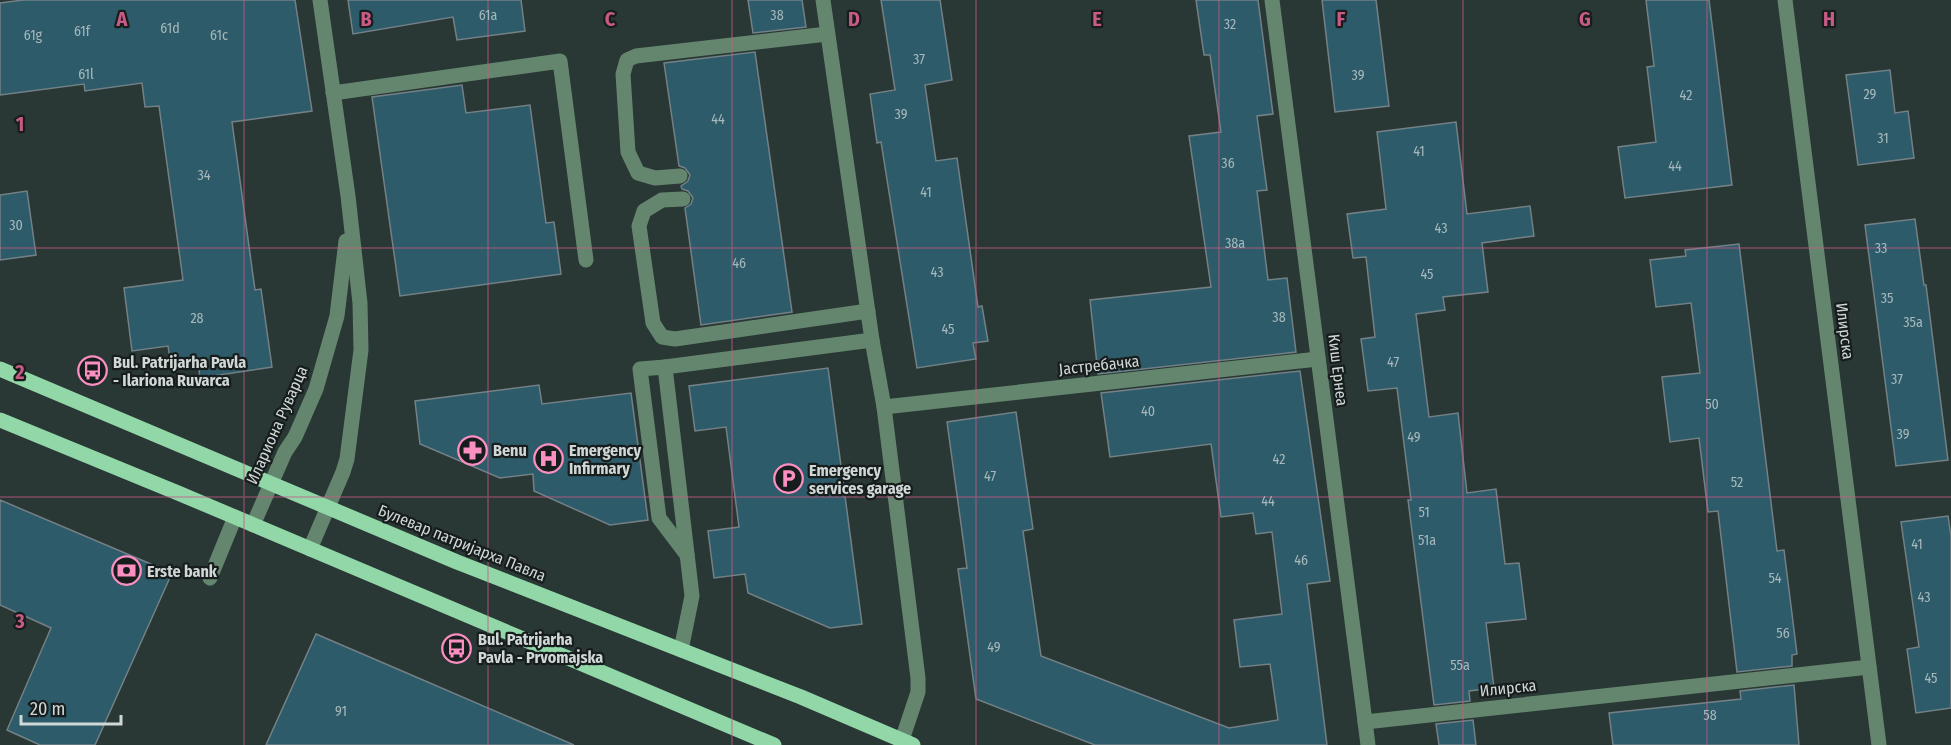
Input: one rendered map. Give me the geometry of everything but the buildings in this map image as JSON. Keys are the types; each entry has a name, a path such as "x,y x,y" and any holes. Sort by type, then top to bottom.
{"main road":[{"name":"Булевар патријарха Павла","path":"0,369 457,562 801,697 908,743"},
{"path":"0,420 774,745"}],"street":[{"name":"Илариона Руварца","path":"310,549 347,459 361,351 360,303 348,196 320,0"},
{"path":"823,0 872,340 884,407 918,678 918,692 908,743"},
{"name":"Киш Ернеа","path":"1272,0 1368,745"},
{"name":"Илирска","path":"1785,0 1879,745"},
{"path":"680,176 655,178 638,173 628,152 623,74 627,60 636,56 827,34"},
{"path":"333,93 560,61 586,260"},
{"name":"Илариона Руварца","path":"253,525 316,389 337,316 346,249 348,196"},
{"path":"683,199 662,200 644,211 639,226 653,323 662,337 675,339 868,311"},
{"path":"688,556 659,518 640,369 872,340"},
{"name":"Јастребачка","path":"884,407 1318,359"},
{"path":"665,367 692,596 681,650"},
{"path":"210,578 235,517"},
{"name":"Илирска","path":"1365,722 1869,667"}],"place":[{"name":"Bul. Patrijarha Pavla - Ilariona Ruvarca","path":"92,371"},
{"name":"Benu","path":"472,450"},
{"name":"Emergency Infirmary","path":"548,459"},
{"name":"Emergency services garage","path":"788,479"},
{"name":"Erste bank","path":"126,571"},
{"name":"Bul. Patrijarha Pavla - Prvomajska","path":"457,648"}]}
